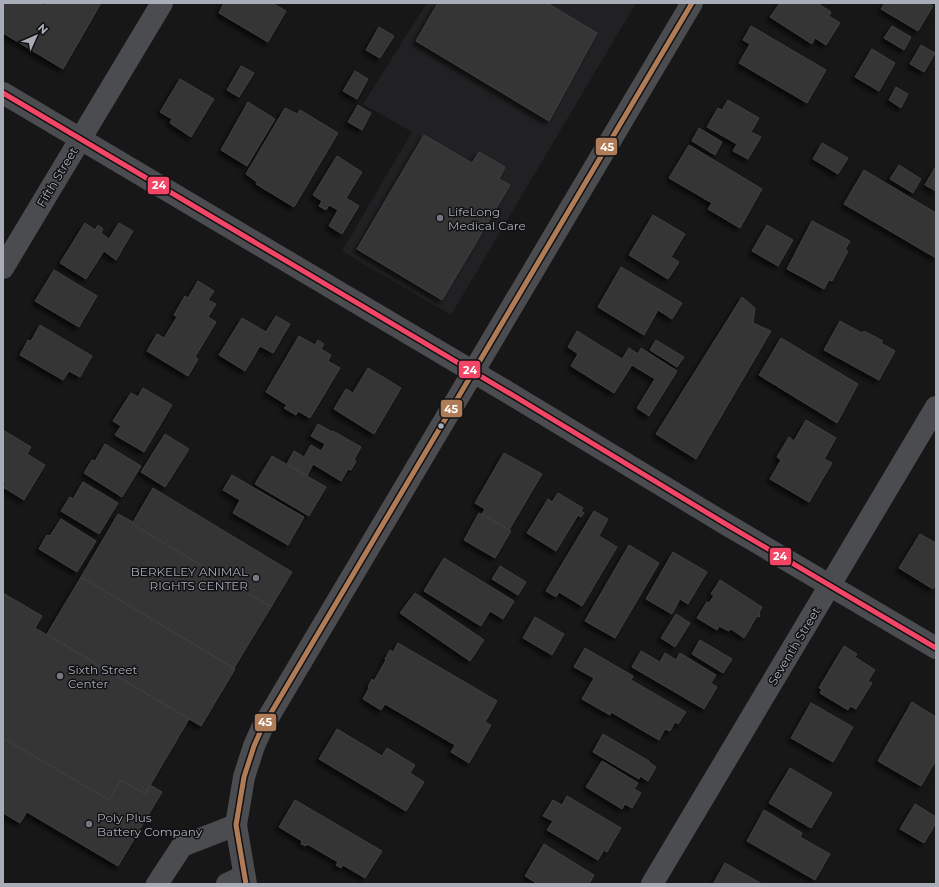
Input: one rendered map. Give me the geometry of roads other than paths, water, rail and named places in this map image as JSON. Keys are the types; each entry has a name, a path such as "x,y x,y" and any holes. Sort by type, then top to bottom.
{"street":[{"name":"Fifth Street","path":"3,268 162,3"},
{"path":"239,881 236,826 244,777 254,746 262,728 692,3"},
{"path":"3,93 474,372 710,515 936,648"},
{"name":"Seventh Street","path":"652,884 936,407"},
{"path":"157,884 182,846 236,826"}],"place":[{"name":"LifeLong Medical Care","path":"440,218"},
{"name":"BERKELEY ANIMAL RIGHTS CENTER","path":"256,578"},
{"name":"Sixth Street Center","path":"60,676"},
{"name":"Poly Plus Battery Company","path":"89,824"}]}
